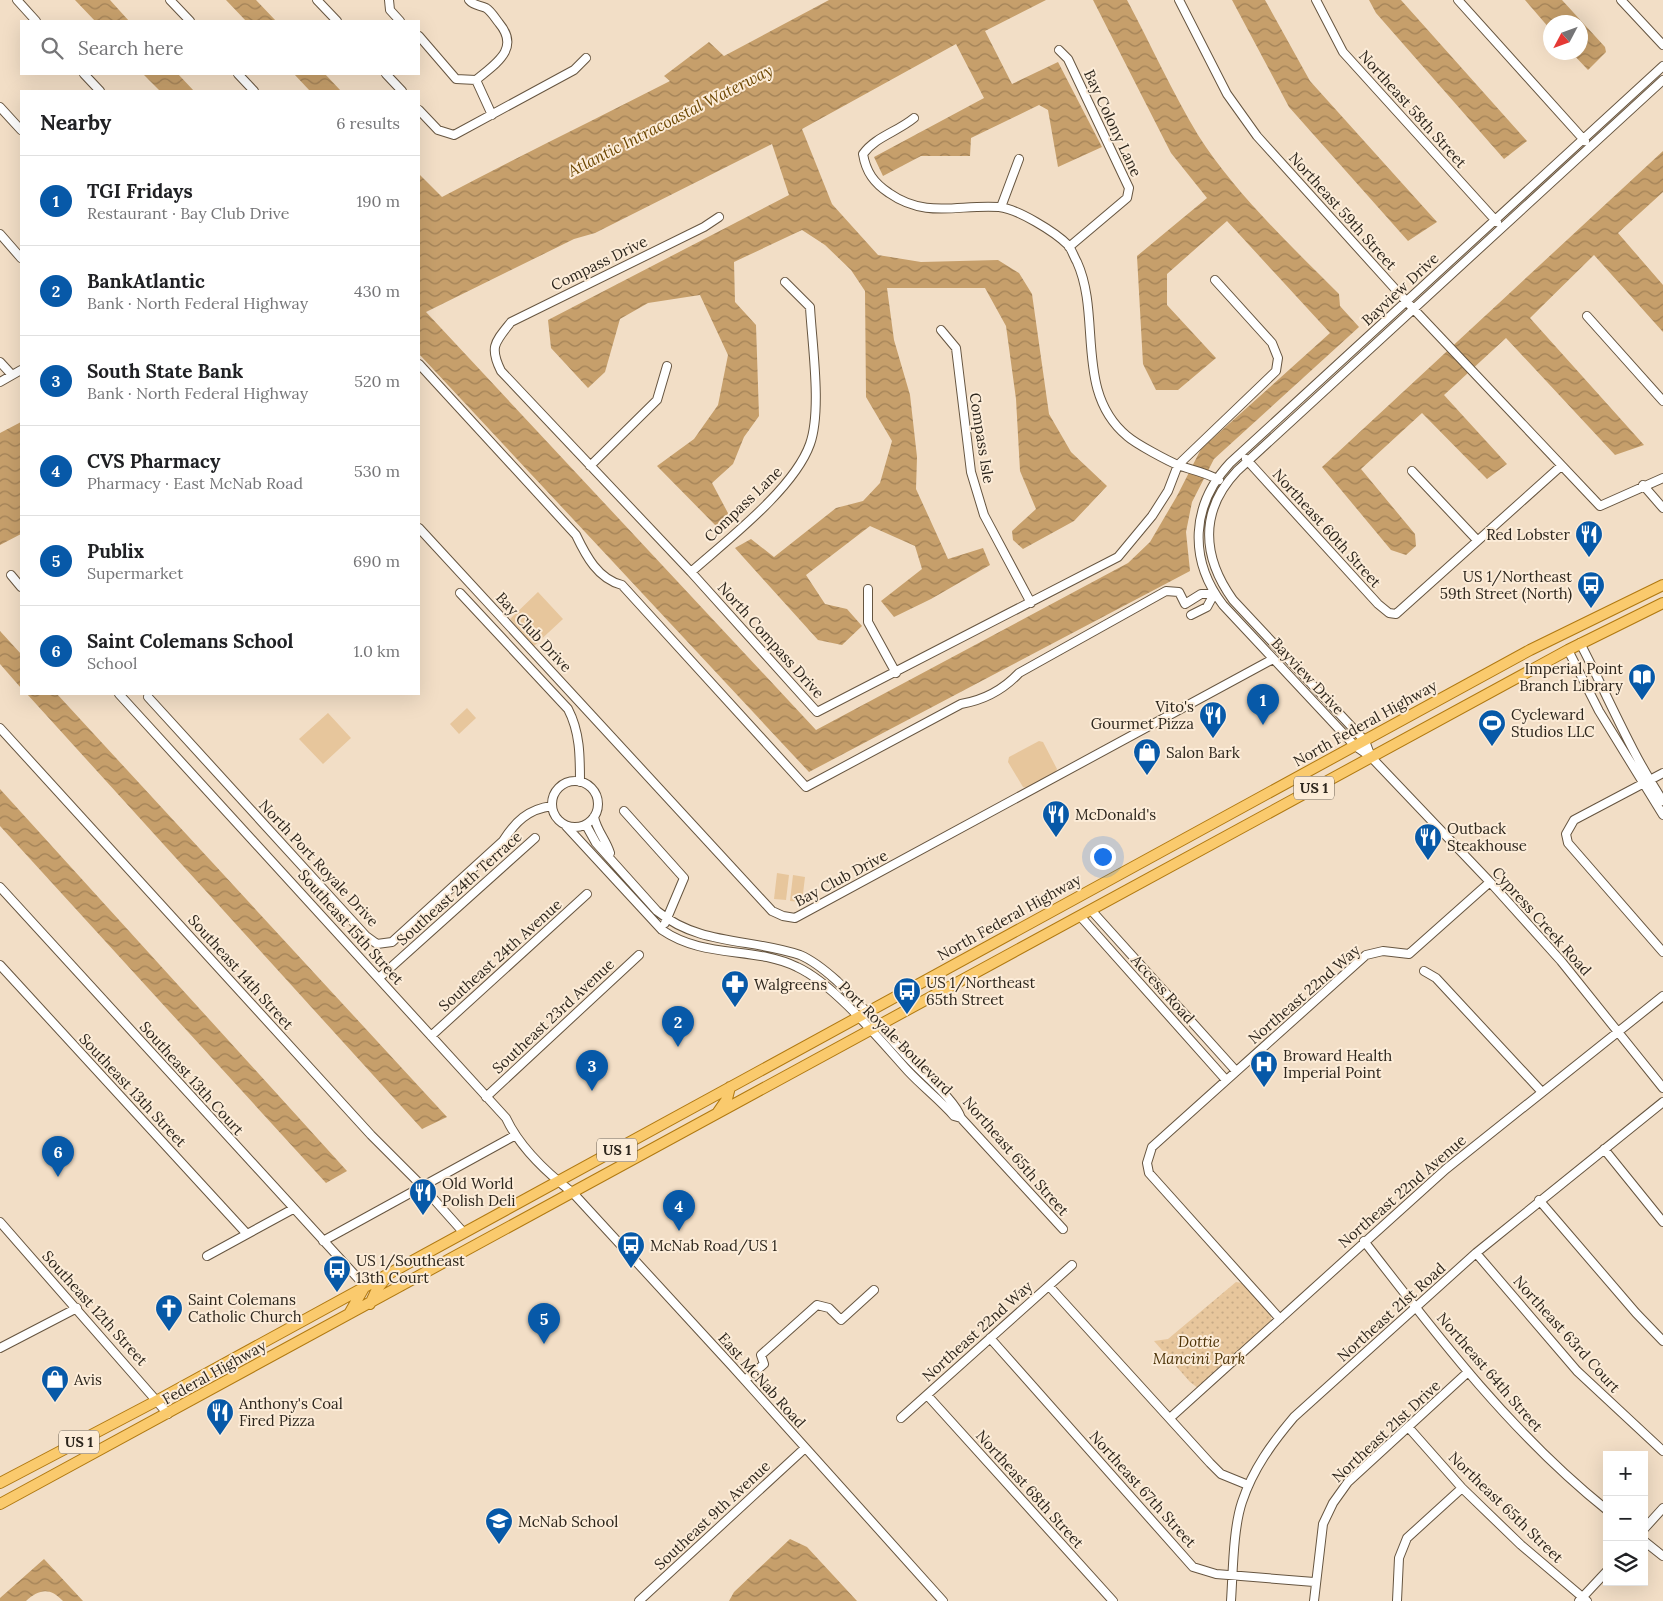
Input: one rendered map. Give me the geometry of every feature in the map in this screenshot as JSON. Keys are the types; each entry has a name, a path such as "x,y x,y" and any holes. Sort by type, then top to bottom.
{"main road":[{"name":"North Federal Highway","path":"558,1182 1355,746 1585,622 1663,585"},
{"name":"US 1","path":"573,1193 1568,650 1663,603"},
{"path":"1568,650 1574,634 1585,622"},
{"path":"1208,846 1218,832 1217,821"},
{"path":"1080,916 1084,902 1093,889"},
{"path":"1068,922 1077,909 1076,898"},
{"path":"742,1100 747,1086 758,1072"},
{"path":"716,1115 727,1100 730,1087"},
{"name":"Federal Highway","path":"0,1483 158,1400 558,1182"},
{"name":"Federal Highway","path":"0,1504 573,1193"},
{"path":"370,1304 377,1289 390,1273"},
{"path":"347,1317 365,1286"}],"street":[{"path":"17,0 35,20"},
{"path":"170,0 189,20"},
{"path":"317,0 336,20"},
{"path":"389,0 390,10 399,20"},
{"path":"420,37 456,79 476,80 503,58 508,46 506,32 487,8 472,4 469,0"},
{"name":"Northeast 59th Street","path":"1178,0 1226,94 1257,136 1406,302 1472,369 1561,466 1600,506 1643,485"},
{"name":"Northeast 58th Street","path":"1316,0 1343,52 1502,227"},
{"path":"1458,0 1590,146"},
{"path":"1621,0 1663,45"},
{"name":"Bay Colony Lane","path":"1059,50 1068,59 1129,188 1127,198 1069,246"},
{"path":"420,111 438,130 454,135 574,70 586,58"},
{"name":"Bayview Drive","path":"1371,757 1355,746 1214,594 1203,568 1198,534 1204,501 1213,477 1242,454 1663,66"},
{"path":"85,75 99,90"},
{"path":"239,75 253,90"},
{"path":"387,75 401,90"},
{"path":"476,80 492,115"},
{"name":"Bayview Drive","path":"1371,757 1365,741 1226,590 1214,567 1210,551 1208,534 1214,505 1225,483 1248,461 1663,80"},
{"path":"1625,101 1632,108"},
{"path":"0,107 20,129"},
{"path":"914,118 902,128 871,143 863,154 866,170 880,187 898,200 916,207 938,210 1001,207 1038,222 1069,246 1082,275 1094,383 1107,412 1127,436 1178,465 1225,483"},
{"path":"1001,207 1019,159"},
{"path":"1534,184 1541,191"},
{"name":"Compass Drive","path":"497,340 511,322 704,227 719,217"},
{"path":"0,234 20,257"},
{"path":"1449,262 1456,270"},
{"path":"1178,465 1276,371 1278,358 1272,343 1215,280"},
{"name":"Compass Lane","path":"691,572 736,532 791,478 810,444 815,409 810,307 785,282"},
{"path":"1587,316 1663,401"},
{"name":"Compass Isle","path":"941,330 956,348 971,472 984,515 1031,603"},
{"name":"North Compass Drive","path":"497,340 494,356 501,371 691,572 817,712 1118,557 1157,508 1168,491 1178,465"},
{"path":"1365,340 1372,347"},
{"path":"0,362 12,375"},
{"path":"420,365 576,535 586,557 603,575 613,582 622,585 806,787 961,704 988,697 1008,685 1019,672 1166,591 1179,592 1185,604 1201,594 1214,594 1226,590"},
{"path":"590,466 657,400 667,366"},
{"path":"0,382 20,371"},
{"path":"1323,379 1329,386"},
{"path":"1279,419 1286,427"},
{"name":"Northeast 60th Street","path":"1242,454 1389,614 1396,614 1476,540"},
{"path":"1412,471 1476,540 1561,466"},
{"path":"1663,478 1643,485 1663,508"},
{"name":"Bay Club Drive","path":"420,529 772,911 783,916 795,918 1273,659"},
{"path":"11,575 20,586"},
{"path":"868,589 868,622 896,673"},
{"path":"460,593 568,709 576,724 580,782"},
{"path":"1191,615 1207,607 1214,594"},
{"path":"1580,644 1602,686 1663,816"},
{"path":"1568,650 1589,691 1646,782 1663,801"},
{"path":"1589,691 1593,682 1602,686"},
{"name":"Southeast 15th Street","path":"120,695 506,1118 514,1136 558,1182"},
{"name":"North Port Royale Drive","path":"148,697 360,929 377,944 392,942 503,841 512,826 521,818 537,808 552,806"},
{"name":"Southeast 14th Street","path":"0,728 370,1135 422,1186 464,1232"},
{"name":"Cypress Creek Road","path":"1371,757 1490,882 1560,961 1619,1031 1663,1088"},
{"path":"1663,773 1574,820 1566,834 1568,843 1663,952"},
{"path":"569,782 580,782 589,786 596,794 598,809 590,822 575,828 566,826 555,817 552,806 554,795 560,786 569,782"},
{"path":"624,811 684,878 662,930"},
{"name":"Port Royale Boulevard","path":"590,822 599,846 657,911 667,919 681,928 712,939 774,948 802,956 836,981 862,1015 954,1116 961,1118"},
{"name":"Port Royale Boulevard","path":"590,822 595,836 610,853 615,864"},
{"name":"Port Royale Boulevard","path":"566,826 662,930 674,937 711,950 777,959 798,967 862,1015"},
{"name":"Southeast 24th Terrace","path":"379,978 535,838"},
{"path":"591,853 599,846"},
{"name":"Northeast 22nd Way","path":"1280,1319 1150,1173 1147,1163 1152,1147 1366,955 1383,951 1409,954 1490,882"},
{"name":"Southeast 13th Court","path":"0,887 365,1286"},
{"name":"Southeast 24th Avenue","path":"431,1036 587,894"},
{"name":"Access Road","path":"1091,910 1236,1071"},
{"name":"Access Road","path":"1080,916 1226,1080"},
{"name":"Southeast 23rd Avenue","path":"486,1097 639,955"},
{"name":"Southeast 13th Street","path":"0,965 246,1233"},
{"path":"1424,970 1436,978 1541,1091"},
{"name":"Northeast 22nd Avenue","path":"1170,1418 1446,1169 1541,1091 1663,996"},
{"name":"Northeast 21st Road","path":"1231,1601 1242,1504 1248,1486 1273,1442 1294,1418 1476,1253 1539,1200 1663,1102"},
{"name":"Northeast 65th Street","path":"961,1118 1063,1229"},
{"path":"323,1241 514,1136"},
{"path":"1604,1149 1663,1222"},
{"name":"East McNab Road","path":"558,1182 573,1193 943,1601"},
{"path":"1539,1200 1636,1313 1663,1341"},
{"path":"207,1256 293,1209"},
{"name":"Southeast 12th Street","path":"0,1222 158,1400 168,1414"},
{"name":"Northeast 64th Street","path":"1364,1241 1468,1372 1525,1435 1603,1506"},
{"name":"Northeast 63rd Court","path":"1476,1253 1577,1371 1663,1451"},
{"name":"Northeast 22nd Way","path":"901,1418 1072,1265"},
{"path":"1049,1286 1221,1474 1248,1486"},
{"path":"744,1380 764,1364 761,1355 817,1305 829,1308 841,1320 874,1290"},
{"path":"0,1348 77,1308"},
{"name":"Northeast 67th Street","path":"990,1338 1193,1567 1216,1574 1314,1582"},
{"name":"Northeast 21st Drive","path":"1314,1601 1314,1582 1323,1524 1333,1503 1348,1482 1468,1372"},
{"name":"Northeast 68th Street","path":"926,1395 1114,1601"},
{"name":"Northeast 65th Street","path":"1409,1428 1462,1488 1521,1545 1583,1600"},
{"name":"Southeast 9th Avenue","path":"639,1601 649,1598 804,1448"},
{"path":"1397,1601 1399,1558 1407,1538 1462,1488"},
{"path":"1648,1525 1663,1508"},
{"path":"1648,1544 1663,1556"},
{"path":"1583,1600 1603,1576"}],"green space":[{"path":"538,592 563,619 534,646 510,619"},
{"path":"467,708 476,718 459,734 450,724"},
{"path":"328,713 351,738 323,764 299,739"},
{"path":"1039,741 1043,742 1057,769 1055,773 1027,788 1023,787 1008,762 1009,757"},
{"path":"777,873 789,875 786,900 774,899"},
{"path":"793,875 805,877 802,902 790,901"},
{"name":"Dottie Mancini Park","path":"1236,1282 1242,1283 1271,1315 1271,1322 1198,1388 1190,1382 1154,1341 1168,1339"}],"water":[{"path":"75,0 110,0 128,20 94,20"},
{"path":"226,0 256,0 275,20 245,20"},
{"name":"Atlantic Intracoastal Waterway","path":"829,0 1046,0 985,31 1012,84 1058,62 1102,147 1058,167 1048,110 1039,105 971,138 970,156 921,156 883,176 874,157 984,98 956,44 802,129 832,204 878,255 921,262 998,260 1019,273 1032,294 1049,414 1071,452 1107,486 1074,521 1023,549 1013,540 1012,531 1036,509 1020,471 1016,399 1006,326 985,288 887,288 894,340 910,395 917,457 916,489 948,559 983,548 990,565 931,599 894,617 881,601 922,569 915,546 870,526 806,575 825,604 847,609 862,626 842,645 818,640 735,548 751,539 774,557 836,508 863,501 880,483 892,441 866,397 865,291 851,270 825,245 802,230 734,262 735,302 756,325 759,416 744,437 733,464 712,483 729,515 720,530 657,466 694,439 718,405 728,355 700,295 648,303 620,319 605,372 588,388 551,348 548,320 789,195 772,144 595,233 574,239 426,312 816,730 1128,563 1150,542 1177,496 1201,449 1330,333 1227,221 1167,274 1167,305 1216,358 1178,390 1156,390 1143,364 1137,256 1207,198 1171,153 1093,0 1127,0 1179,102 1212,156 1264,218 1339,294 1340,306 1359,327 1214,459 1192,502 1186,532 1190,571 809,772 420,355 420,175 442,197 670,81 664,76 709,42 724,56"},
{"path":"1232,0 1265,0 1310,81 1437,222 1408,241 1289,107"},
{"path":"1369,0 1401,0 1527,141 1504,159 1376,13"},
{"path":"1525,0 1562,0 1576,15 1543,15 1543,21"},
{"path":"1588,28 1605,47 1606,52 1588,70 1579,60 1588,60"},
{"path":"144,75 179,75 193,90 159,90"},
{"path":"295,75 326,75 340,90 309,90"},
{"path":"1663,151 1663,192 1618,233 1663,285 1663,332 1594,255 1530,318 1644,445 1615,455 1506,338 1444,395 1507,464 1487,479 1422,413 1361,469 1415,534 1416,546 1406,555 1391,550 1322,467"},
{"path":"20,423 20,535 0,545 0,433"},
{"path":"0,631 20,653 20,687 0,664"},
{"path":"28,695 58,695 447,1117 422,1129"},
{"path":"0,789 347,1171 326,1183 0,826"},
{"path":"790,1539 807,1547 857,1601 729,1601 734,1592"},
{"path":"44,1559 83,1601 63,1601 54,1593 44,1591 35,1594 26,1601 0,1601 0,1598"}],"place":[{"name":"Red Lobster","path":"1589,558"},
{"name":"US 1/Northeast 59th Street (North)","path":"1591,609"},
{"name":"Imperial Point Branch Library","path":"1642,701"},
{"name":"TGI Fridays","path":"1263,725"},
{"name":"Vito's Gourmet Pizza","path":"1213,739"},
{"name":"Cycleward Studios LLC","path":"1492,747"},
{"name":"Salon Bark","path":"1147,776"},
{"name":"McDonald's","path":"1056,838"},
{"name":"Outback Steakhouse","path":"1428,861"},
{"name":"Walgreens","path":"735,1008"},
{"name":"US 1/Northeast 65th Street","path":"907,1015"},
{"name":"BankAtlantic","path":"678,1047"},
{"name":"Broward Health Imperial Point","path":"1264,1088"},
{"name":"South State Bank","path":"592,1091"},
{"name":"Saint Colemans School","path":"58,1177"},
{"name":"Old World Polish Deli","path":"423,1216"},
{"name":"CVS Pharmacy","path":"679,1231"},
{"name":"McNab Road/US 1","path":"631,1269"},
{"name":"US 1/Southeast 13th Court","path":"337,1293"},
{"name":"Saint Colemans Catholic Church","path":"169,1332"},
{"name":"Publix","path":"544,1344"},
{"name":"Avis","path":"55,1403"},
{"name":"Anthony's Coal Fired Pizza","path":"220,1436"},
{"name":"McNab School","path":"499,1545"}]}
